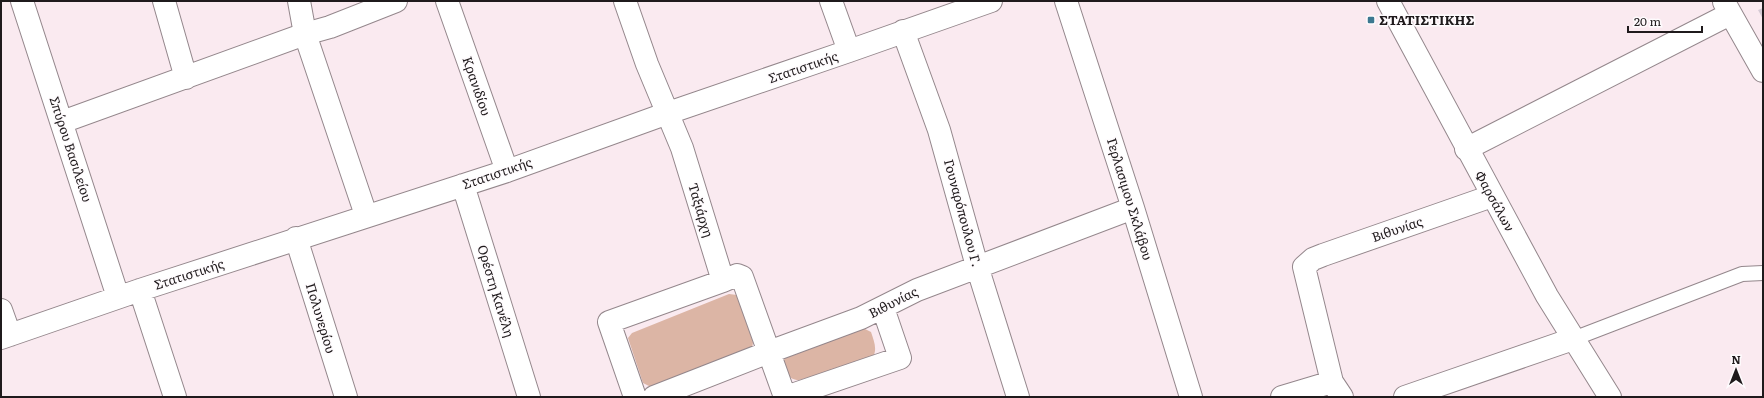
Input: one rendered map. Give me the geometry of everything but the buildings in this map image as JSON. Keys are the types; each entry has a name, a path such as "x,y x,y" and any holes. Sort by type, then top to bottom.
{"street":[{"name":"Σπύρου Βασιλείου","path":"22,1 118,297"},
{"path":"164,1 186,78"},
{"path":"299,1 305,34 366,215"},
{"path":"62,122 305,34 330,27 396,1"},
{"name":"Κρανιδίου","path":"447,1 506,171"},
{"name":"Ταξιάρχη","path":"626,1 647,64 682,148 723,280"},
{"path":"831,1 849,52"},
{"name":"Στατιστικής","path":"5,336 296,238 506,171 668,112 849,52 903,31 991,1"},
{"name":"Γερλασιμου Σκλάβου","path":"1066,1 1133,208 1191,397"},
{"name":"Φαρσάλων","path":"1388,1 1466,149 1547,296 1610,397"},
{"path":"1466,149 1727,8 1763,71"},
{"name":"Γουναρόπουλου Γ.","path":"903,31 939,130 977,266 1018,397"},
{"name":"Ορέστη Κανέλη","path":"463,185 529,397"},
{"name":"Βιθυνίας","path":"1337,389 1304,267 1312,259 1492,196"},
{"name":"Βιθυνίας","path":"654,397 769,352 862,318 917,290 977,266 1133,208"},
{"name":"Πολυνερίου","path":"296,238 346,397"},
{"path":"635,397 609,322 723,280 737,275 742,277 786,397 900,358 883,308"},
{"path":"140,290 175,397"},
{"path":"1,310 5,336"},
{"path":"1405,397 1573,339"},
{"path":"1282,397 1337,389"}],"lane":[{"path":"1573,339 1742,274 1763,273"}],"shaded area":[{"path":"729,294 737,295 753,342 752,350 660,386 649,386 643,383 628,338 632,333"},
{"path":"863,328 871,332 875,346 875,352 872,359 799,380 795,380 788,374 783,361 786,357"}],"place":[{"name":"ΣΤΑΤΙΣΤΙΚΗΣ","path":"1371,20"}]}
